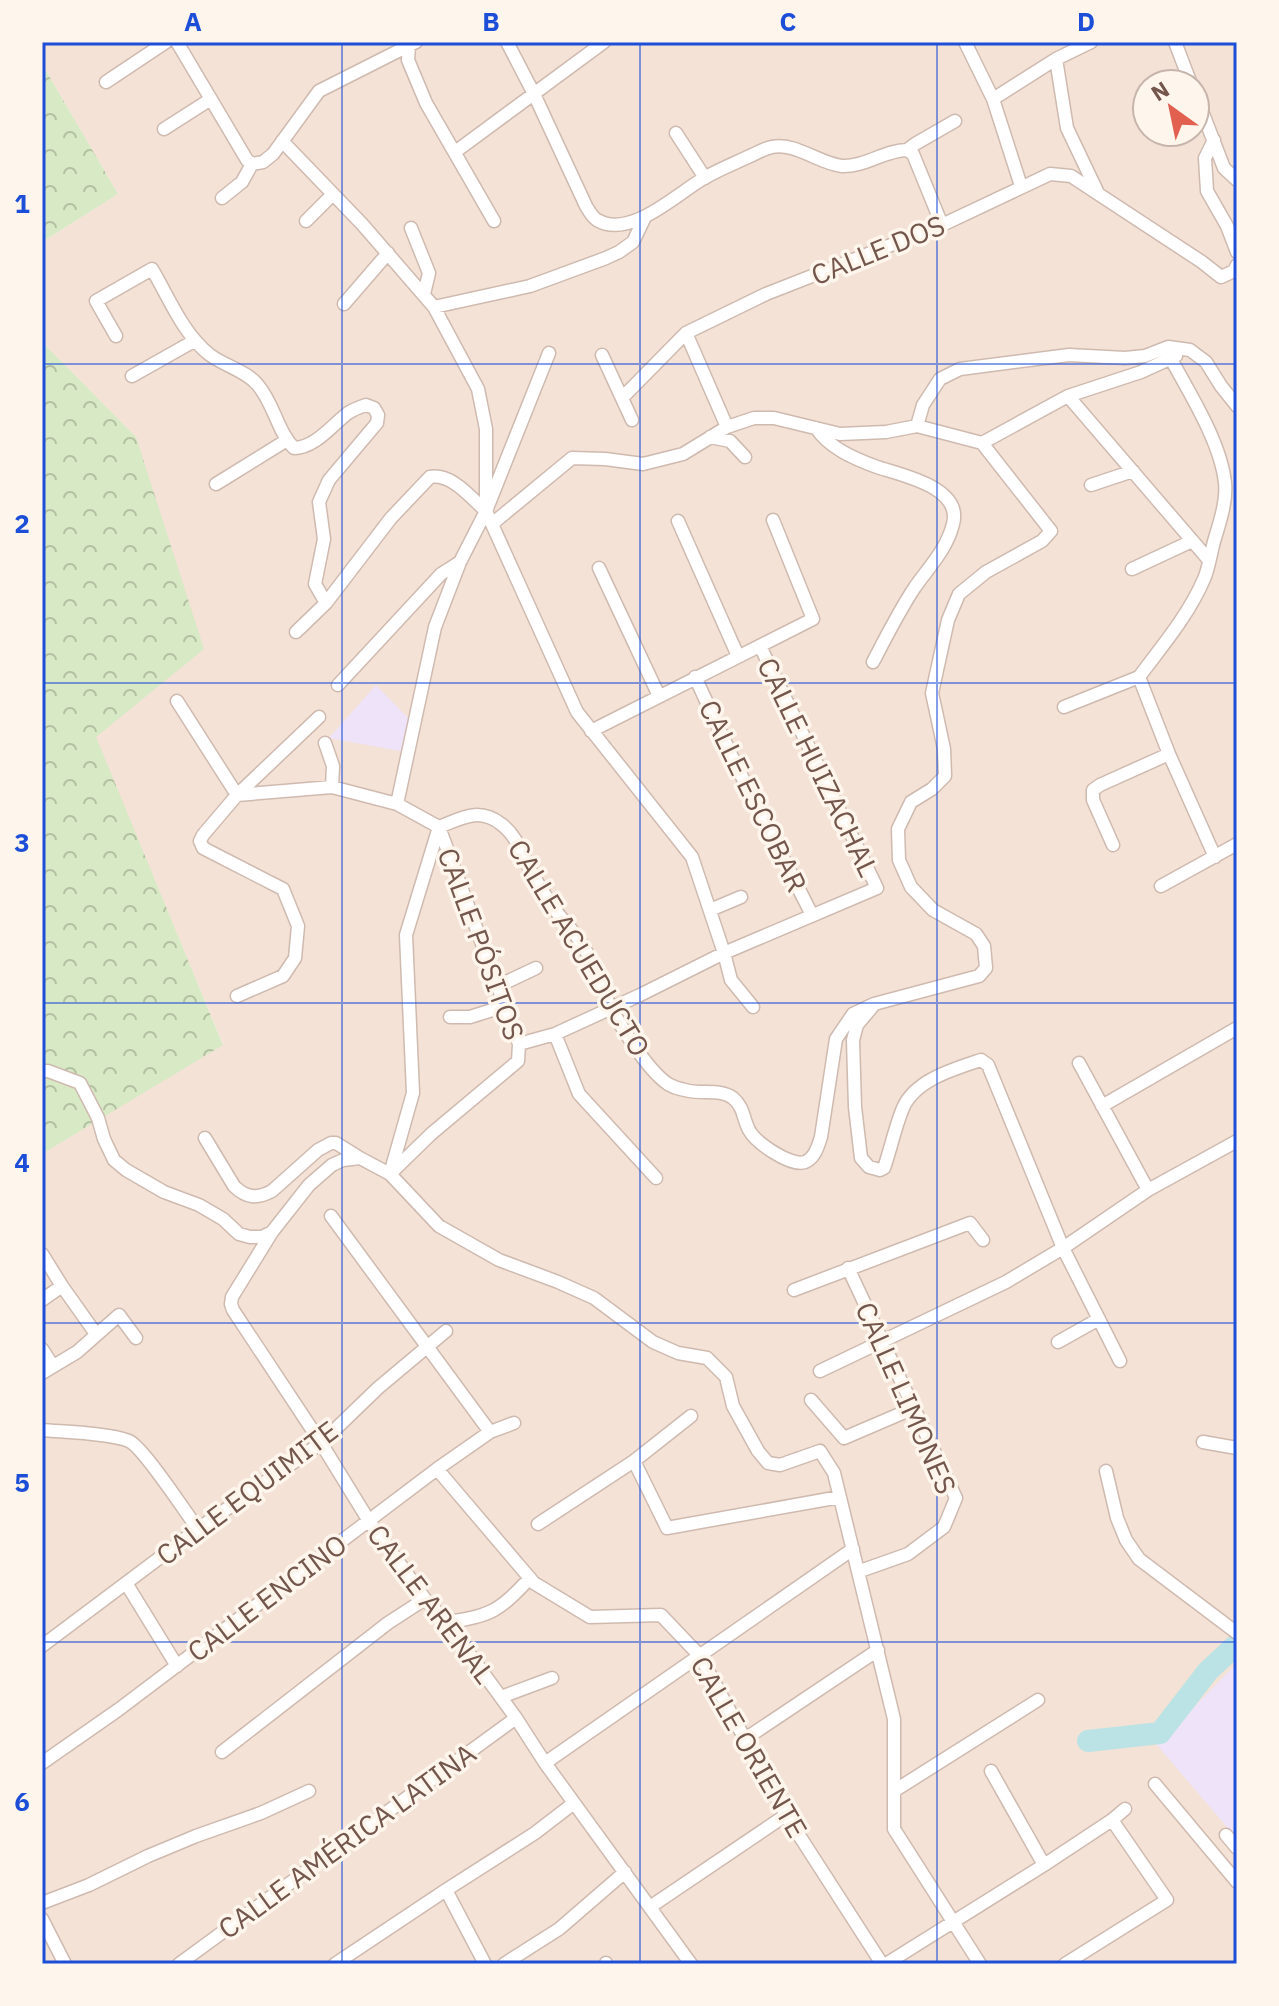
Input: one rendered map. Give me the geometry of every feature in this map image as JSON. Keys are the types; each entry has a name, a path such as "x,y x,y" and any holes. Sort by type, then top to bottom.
{"street":[{"path":"106,82 166,42"},
{"path":"177,42 252,164 263,162 273,154 319,91 412,44"},
{"path":"507,42 594,219 608,224 624,224 645,217 705,178 771,147 787,146 842,166 907,150 913,154 942,225"},
{"path":"455,152 604,42"},
{"path":"965,42 993,99 1021,186"},
{"path":"993,99 1056,59 1091,42"},
{"path":"1175,42 1185,68"},
{"path":"412,44 408,60 426,103 494,221"},
{"path":"1056,59 1067,128 1098,194 1221,277 1234,271 1237,265"},
{"path":"164,129 211,99"},
{"path":"907,150 955,121"},
{"path":"676,133 705,178"},
{"path":"1211,133 1224,168 1237,180"},
{"path":"1214,140 1205,158 1207,191 1227,226 1237,252"},
{"path":"282,141 362,224 434,307 478,389 486,429 486,511"},
{"path":"222,198 242,182 252,164"},
{"name":"CALLE DOS","path":"622,398 686,333 766,294 942,225 1050,174 1071,176 1098,194"},
{"path":"306,221 333,194"},
{"path":"434,307 530,286 606,258 633,242 645,217"},
{"path":"411,228 429,273 424,294"},
{"path":"344,304 388,253"},
{"path":"116,336 96,301 152,269 194,341 213,357 255,381 294,448 299,449 319,438 352,410 366,405 374,408 378,415 377,423 329,480 319,502 324,539 315,584 326,603"},
{"path":"686,333 727,427"},
{"path":"132,376 194,341"},
{"path":"917,426 923,405 940,379 960,369 1069,355 1145,356 1168,347 1190,350 1206,362 1237,406"},
{"path":"492,524 572,458 643,464 683,454 727,427 754,418 774,418 840,434 886,432 917,426 982,443 1068,396 1141,372 1190,350"},
{"path":"397,804 435,627 460,562 486,511 549,353"},
{"path":"602,355 632,420"},
{"path":"1064,707 1139,677 1188,611 1206,576 1226,485 1219,456 1202,415 1171,359"},
{"path":"1068,396 1208,559"},
{"path":"816,428 832,446 875,467 928,484 943,495 951,506 955,521 943,550 915,588 873,662"},
{"path":"710,437 730,441 745,457"},
{"path":"216,484 287,440"},
{"name":"CALLE ACUEDUCTO","path":"439,827 472,814 486,815 503,825 516,841 554,909 579,939 611,1009 649,1065 669,1084 688,1092 732,1097 743,1110 750,1132 766,1147 789,1161 801,1163 808,1160 817,1150 821,1137 836,1039 853,1014 874,1004 979,976 986,968 984,946 976,934 933,910 911,887 899,860 898,829 911,802 932,789 945,776 944,749 932,693 948,620 959,594 986,572 1042,541 1051,531 982,443"},
{"path":"1091,485 1133,471"},
{"path":"296,632 326,603 391,518 430,477 448,478 486,511 577,712 692,857 731,980 753,1007"},
{"path":"591,731 813,619 773,520"},
{"path":"678,521 738,656"},
{"path":"1132,569 1192,541"},
{"path":"338,685 441,574 460,562"},
{"path":"599,568 659,696"},
{"name":"CALLE HUIZACHAL","path":"760,646 877,888 812,915"},
{"name":"CALLE ESCOBAR","path":"695,677 812,915"},
{"path":"1139,677 1215,857"},
{"path":"177,701 237,795"},
{"path":"237,996 283,976 295,958 298,926 283,889 203,848 200,841 237,795 319,717"},
{"path":"325,743 333,766 332,787"},
{"path":"1113,845 1093,800 1093,790 1169,754"},
{"path":"237,795 332,787 397,804 439,827 406,935 413,1093 390,1174"},
{"name":"CALLE PÓSITOS","path":"390,1174 431,1134 518,1061 519,1044 439,827"},
{"path":"1161,886 1237,844"},
{"path":"710,910 741,897"},
{"path":"519,1044 555,1034 724,953 812,915"},
{"path":"498,986 536,968"},
{"path":"874,1004 857,1025 853,1040 855,1107 861,1158 869,1167 882,1169 904,1106 912,1094 952,1069 983,1060 988,1065 1063,1248 1120,1361"},
{"path":"450,1017 470,1017 505,1006"},
{"path":"1102,1106 1237,1028"},
{"path":"555,1034 579,1094 656,1178"},
{"path":"1079,1063 1148,1190"},
{"path":"42,1071 80,1083 114,1160 126,1170 164,1192 199,1205 223,1219 239,1234 262,1237 272,1232 321,1173 343,1160 360,1158"},
{"path":"205,1138 234,1186 241,1193 253,1197 272,1191 324,1146 336,1143 390,1174 439,1226 463,1240 499,1260 594,1298 653,1342 678,1353 707,1358 726,1377 733,1406 768,1463 780,1465 820,1451 834,1473 894,1719 894,1829 980,1964"},
{"path":"820,1371 1006,1282 1063,1248 1148,1190 1237,1141"},
{"path":"331,1216 490,1432"},
{"path":"794,1290 970,1223 983,1240"},
{"name":"CALLE ARENAL","path":"272,1232 235,1292 231,1304 369,1521 501,1697 545,1763 691,1964"},
{"path":"42,1254 96,1334"},
{"name":"CALLE LIMONES","path":"848,1268 956,1498 944,1527 908,1554 860,1571"},
{"path":"42,1300 62,1286"},
{"path":"42,1349 47,1370 77,1352 119,1315 136,1338"},
{"path":"1058,1342 1099,1319"},
{"name":"CALLE EQUIMITE","path":"42,1646 198,1529 321,1443 378,1388 446,1331"},
{"path":"811,1400 844,1438 914,1408"},
{"path":"538,1524 634,1461 691,1416"},
{"name":"CALLE ENCINO","path":"42,1763 118,1710 437,1469 490,1432 514,1423"},
{"path":"42,1430 113,1437 133,1443 198,1529"},
{"path":"1203,1442 1237,1448"},
{"path":"634,1461 667,1528 840,1497"},
{"name":"CALLE ORIENTE","path":"437,1469 534,1583 590,1617 661,1615 700,1656 786,1815 884,1964"},
{"path":"1106,1471 1117,1518 1126,1540 1139,1559 1237,1633"},
{"path":"545,1763 853,1549"},
{"path":"446,1622 476,1619 505,1605 530,1578"},
{"path":"126,1583 177,1666"},
{"path":"222,1752 388,1623 425,1599"},
{"path":"745,1739 878,1650"},
{"path":"501,1697 552,1678"},
{"path":"894,1791 1038,1700"},
{"name":"CALLE AMÉRICA LATINA","path":"179,1964 516,1718"},
{"path":"991,1771 1044,1865"},
{"path":"1155,1784 1237,1882"},
{"path":"42,1903 309,1791"},
{"path":"335,1964 535,1833 574,1803"},
{"path":"884,1964 1044,1865 1125,1809"},
{"path":"650,1907 786,1815"},
{"path":"1065,1964 1167,1900 1112,1820"},
{"path":"1226,1835 1237,1848"},
{"path":"504,1964 559,1929 625,1872"},
{"path":"446,1890 485,1964"},
{"path":"42,1919 63,1964"}],"shaded area":[{"path":"42,42 1237,42 1237,1964 42,1964 42,1154 223,1044 95,737 136,437 42,342 42,242 118,194 42,64"},
{"path":"376,685 412,722 405,752 329,738"},
{"path":"1237,1663 1237,1839 1157,1745"}],"green space":[{"path":"42,64 118,194 42,242"},
{"path":"42,342 136,437 204,649 96,737 223,1045 42,1154"}],"waterway":[{"path":"1088,1741 1160,1733 1208,1671 1237,1644"}]}
